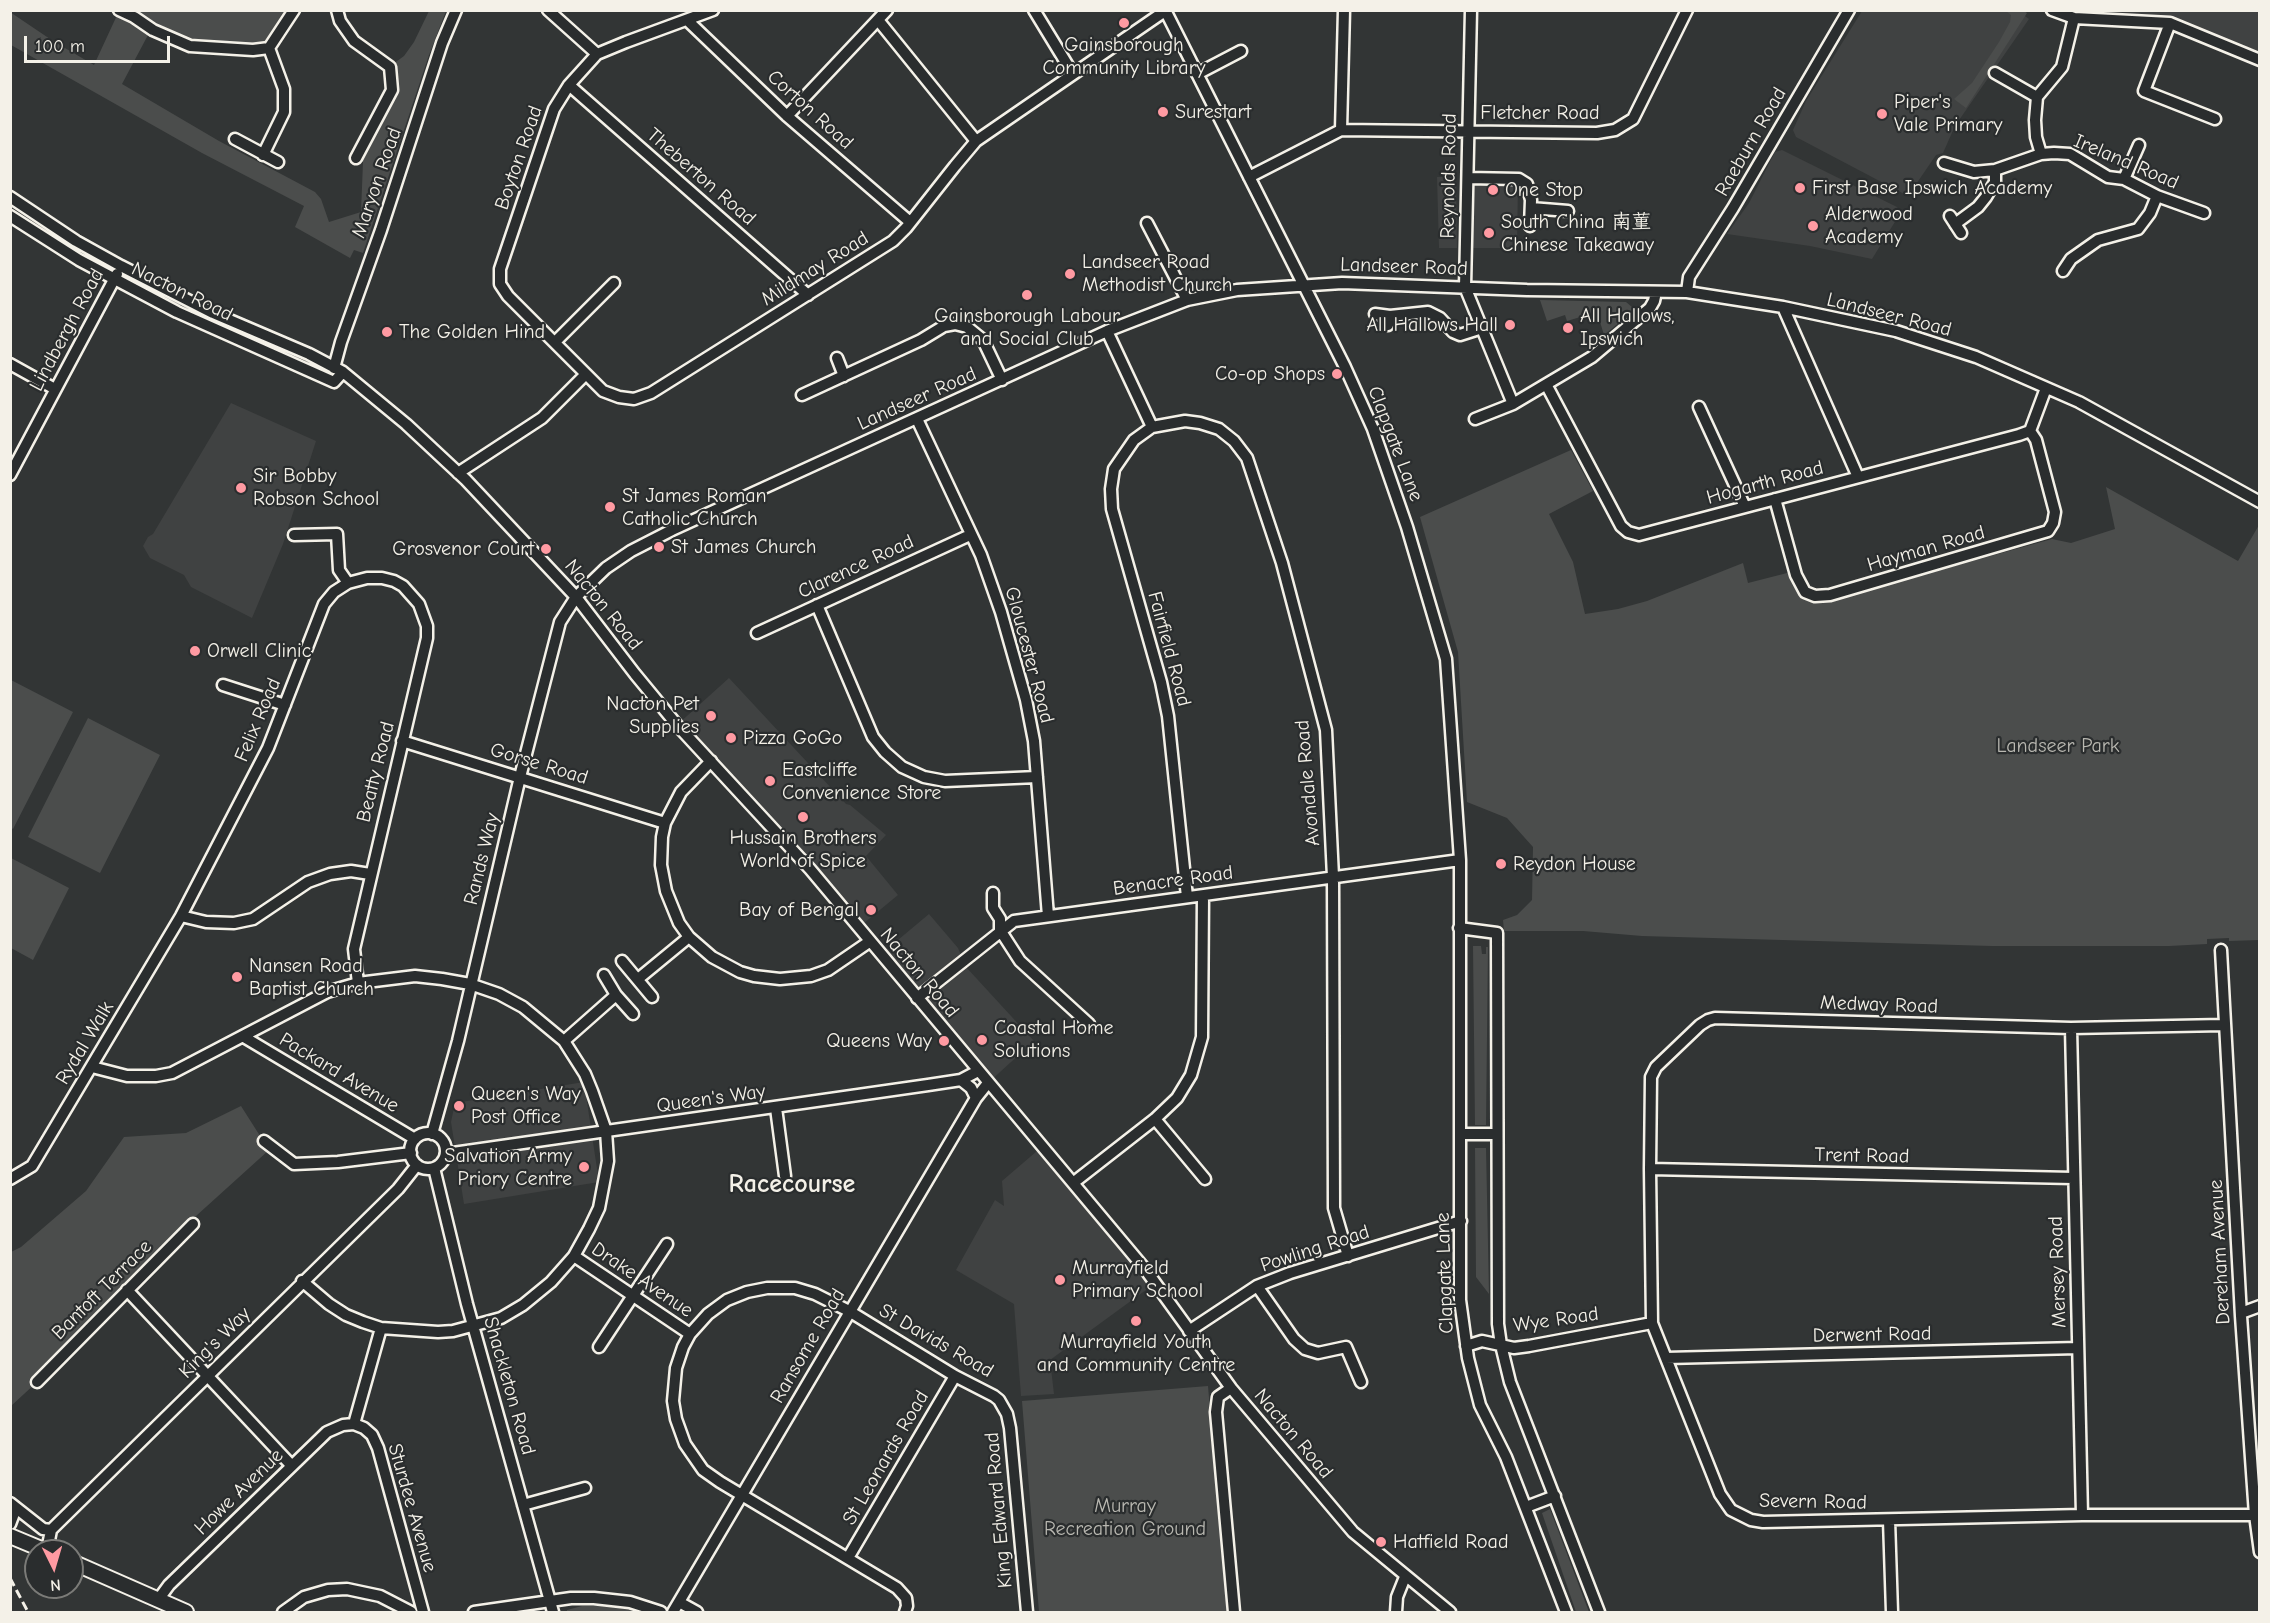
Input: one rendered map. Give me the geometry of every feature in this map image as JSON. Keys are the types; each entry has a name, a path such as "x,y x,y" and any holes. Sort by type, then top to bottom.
{"main road":[{"path":"10,1536 24,1542"},
{"path":"84,1567 186,1612"}],"street":[{"path":"119,10 153,30 190,46 253,50 269,48 294,10"},
{"path":"337,10 340,21 354,41 390,67 392,90 356,158"},
{"name":"Maryon Road","path":"338,370 341,342 381,230 442,43 456,10"},
{"path":"548,10 597,54"},
{"name":"Boyton Road","path":"586,374 508,296 501,284 500,269 554,109 569,85 597,54 713,10"},
{"path":"787,116 887,10"},
{"path":"1034,10 1072,74"},
{"path":"1249,177 1341,130 1344,10"},
{"name":"Reynolds Road","path":"1471,10 1465,287 1513,404"},
{"name":"Fletcher Road","path":"1341,130 1597,133 1615,130 1633,119 1687,10"},
{"name":"Raeburn Road","path":"1687,292 1689,278 1733,208 1849,10"},
{"path":"2052,10 2074,18 2170,23 2259,60"},
{"name":"Mildmay Road","path":"586,374 603,391 619,397 634,399 651,393 808,295 893,241 976,141 1165,11"},
{"name":"Clapgate Lane","path":"1165,11 1345,367 1373,429 1407,527 1446,658 1460,860 1460,1300 1466,1346 1480,1405 1506,1457 1566,1612"},
{"path":"2041,154 2035,129 2037,97 2062,67 2074,18"},
{"path":"878,20 976,141"},
{"name":"Corton Road","path":"688,21 787,116 910,222"},
{"path":"2170,23 2144,91 2215,118"},
{"path":"263,155 284,112 284,89 269,48"},
{"path":"1197,74 1241,51"},
{"path":"1995,73 2037,97"},
{"name":"Theberton Road","path":"569,85 808,295"},
{"path":"235,139 278,162"},
{"path":"2124,179 2139,145"},
{"name":"Ireland Road","path":"1944,163 1974,172 1995,170 2041,154 2070,154 2108,177 2124,179 2186,212 2204,213"},
{"path":"1955,224 1978,207 1986,197 1995,182 1995,170"},
{"path":"1468,178 1518,179 1527,184 1530,190 1530,226"},
{"path":"2063,271 2067,257 2098,240 2138,229 2150,213 2157,196"},
{"name":"Nacton Road","path":"10,197 121,266 213,313 309,354 338,370 405,424 496,510 576,597 677,725 810,869 1145,1269 1231,1388 1353,1532 1450,1612"},
{"path":"1531,208 1568,211"},
{"name":"Nacton Road","path":"10,216 79,260 177,312 334,381 338,370"},
{"path":"1147,223 1187,300"},
{"name":"Lindbergh Road","path":"10,475 40,423 55,389 121,266"},
{"name":"Landseer Road","path":"576,597 606,568 631,551 1107,331 1187,300 1229,291 1302,284 1342,283 1687,292 1783,307 1896,331 1976,357 2079,402 2259,502"},
{"path":"555,342 614,284"},
{"path":"1475,419 1513,404 1547,386 1592,357 1650,308 1656,292"},
{"path":"1783,307 1858,477"},
{"path":"1375,314 1389,320 1428,312 1440,318 1453,332 1460,335 1482,328"},
{"path":"802,395 921,340 944,326 955,324 968,327 983,340 1002,380"},
{"path":"1107,331 1152,427"},
{"path":"837,358 844,376"},
{"path":"10,364 55,389"},
{"path":"458,473 542,418 586,374"},
{"name":"Hogarth Road","path":"1547,386 1621,526 1628,532 1639,535 2030,430"},
{"path":"2030,430 2046,388"},
{"path":"1699,407 1745,507"},
{"name":"Gloucester Road","path":"917,419 981,555 991,581 1026,700 1034,741 1048,916"},
{"name":"Avondale Road","path":"1152,427 1185,421 1219,429 1234,441 1247,458 1282,563 1326,730 1333,877 1334,1208 1348,1256"},
{"name":"Fairfield Road","path":"1152,427 1134,440 1114,469 1111,489 1112,509 1161,682 1168,716 1187,897"},
{"name":"Hayman Road","path":"1775,499 1796,575 1805,592 1815,596 1830,595 2048,531 2054,523 2055,512 2036,440 2030,430"},
{"path":"294,535 337,534 339,570 348,583"},
{"name":"Clarence Road","path":"757,633 970,535"},
{"name":"Beatty Road","path":"348,583 367,578 394,581 403,586 419,604 427,626 427,638 354,949 358,983"},
{"name":"Felix Road","path":"181,916 268,748 324,604 334,592 348,583"},
{"name":"Rands Way","path":"432,1134 458,1041 520,777 560,622 576,597"},
{"path":"817,605 873,737 885,753 902,767 924,777 945,781 1037,777"},
{"path":"223,685 285,705"},
{"name":"Gorse Road","path":"402,741 665,823"},
{"path":"711,761 681,792 665,823 661,849 663,879 678,923 689,937 712,957 740,972 780,980 810,976 828,970 869,942"},
{"name":"Benacre Road","path":"917,998 1014,921 1460,860"},
{"path":"181,916 206,922 234,923 253,919 308,882 330,874 351,871 370,874"},
{"path":"993,893 993,908 1000,919 1000,930 1020,961 1089,1024"},
{"path":"1073,1183 1155,1119 1177,1098 1191,1075 1202,1037 1203,896"},
{"name":"Rydal Walk","path":"10,1179 32,1166 181,916"},
{"path":"1460,928 1497,933 1498,1324 1501,1345 1509,1382 1599,1612"},
{"path":"638,979 689,937"},
{"name":"Dereham Avenue","path":"2220,950 2241,1313 2259,1552"},
{"path":"622,961 652,997"},
{"path":"604,975 616,995 633,1014"},
{"path":"92,1067 135,1076 172,1073 327,993 358,983 415,976 470,984 499,994 523,1007 564,1041 585,1074 606,1131 608,1161 599,1208 574,1257 551,1282 523,1305 501,1318 473,1327 445,1332 381,1328 346,1315 329,1305 302,1281"},
{"path":"564,1041 616,995"},
{"name":"Medway Road","path":"1650,1169 1651,1077 1656,1067 1707,1020 1715,1018 2071,1028 2223,1025"},
{"name":"Mersey Road","path":"2071,1028 2082,1515"},
{"name":"Packard Avenue","path":"244,1037 415,1139"},
{"name":"Queen's Way","path":"446,1154 961,1080 978,1071"},
{"path":"961,1080 971,1088 976,1098"},
{"name":"Ransome Road","path":"673,1612 849,1311 976,1098 988,1083"},
{"path":"776,1108 785,1176"},
{"path":"1155,1119 1205,1179"},
{"path":"426,1134 432,1134 441,1139 446,1154 441,1164 434,1168 417,1165 411,1153 415,1139 426,1134"},
{"path":"1460,1134 1497,1134"},
{"path":"264,1140 294,1164 338,1162 411,1153"},
{"name":"King's Way","path":"51,1530 398,1189 417,1165"},
{"name":"Shackleton Road","path":"434,1168 473,1327 552,1607"},
{"name":"Trent Road","path":"1650,1169 2073,1178"},
{"name":"Severn Road","path":"1650,1169 1652,1323 1720,1494 1731,1510 1751,1520 1763,1522 2082,1515 2255,1515"},
{"name":"Powling Road","path":"1189,1331 1257,1286 1290,1273 1461,1221"},
{"name":"Bantoft Terrace","path":"37,1382 193,1224"},
{"path":"598,1347 667,1244"},
{"name":"Drake Avenue","path":"574,1257 690,1334"},
{"path":"1257,1286 1294,1339 1305,1349 1318,1353 1346,1347 1361,1382"},
{"name":"St Davids Road","path":"690,1334 708,1314 728,1300 747,1292 767,1288 795,1288 849,1311 955,1376 994,1396 1003,1405"},
{"path":"127,1290 206,1377 291,1465"},
{"path":"2241,1313 2259,1306"},
{"name":"Wye Road","path":"1466,1346 1482,1341 1514,1347 1529,1346 1652,1323"},
{"path":"354,1424 381,1328"},
{"path":"690,1334 683,1347 673,1386 676,1419 685,1444 703,1470 897,1588 906,1598 906,1609"},
{"name":"Derwent Road","path":"1666,1358 2078,1348"},
{"name":"St Leonards Road","path":"848,1558 955,1376"},
{"path":"1231,1388 1218,1397 1216,1412 1234,1612"},
{"name":"King Edward Road","path":"1003,1405 1010,1428 1027,1612"},
{"name":"Howe Avenue","path":"158,1600 169,1585 327,1432 343,1425 354,1424"},
{"name":"Sturdee Avenue","path":"354,1424 364,1428 372,1435 378,1448 423,1612"},
{"path":"523,1505 585,1488"},
{"path":"1526,1507 1555,1496"},
{"path":"10,1524 13,1506 43,1528 51,1530 49,1539"},
{"path":"1889,1520 1892,1612"},
{"path":"1396,1612 1397,1597 1405,1577"},
{"path":"283,1612 304,1597 328,1590 347,1589 380,1596 411,1612"},
{"path":"474,1612 552,1607 594,1598 630,1602 661,1612"},
{"path":"679,1602 697,1612"}],"shaded area":[{"name":"Piper's Vale Primary","path":"1862,11 2018,11 2029,19 1955,126 1943,153 1936,155 1908,196 1796,137 1793,130 1806,101"},
{"path":"2052,11 2259,11 2259,51 2170,23"},
{"name":"Alderwood Academy","path":"1782,150 1897,207 1901,212 1872,259 1810,246 1727,234 1749,203 1775,152"},
{"path":"1437,177 1456,177 1457,248 1439,248"},
{"path":"1475,182 1518,183 1517,246 1471,248"},
{"name":"Sir Bobby Robson School","path":"231,403 316,441 283,544 252,618 191,587 184,575 150,558 143,546 148,537 153,534"},
{"path":"729,678 846,804 886,835 866,856 898,895 858,928 677,725"},
{"path":"929,914 958,948 966,967 1034,1041 988,1083 880,955"},
{"path":"584,1082 599,1182 464,1204 451,1122 455,1103"},
{"name":"Murrayfield Primary School","path":"1037,1151 1150,1287 1050,1360 1054,1394 1021,1396 1014,1304 956,1270 995,1200 1004,1206 1002,1181"}],"green space":[{"path":"119,11 294,11 269,48 190,46 153,30 148,35 122,84 219,141 315,192 321,199 329,222 361,212 362,160 390,107 395,91 393,64 404,56 414,42 429,11 446,11 429,55 363,253 354,250 350,258 295,227 304,206 202,153 11,45 10,12 94,65"},
{"path":"2006,11 2027,13 1966,108 1954,99 1972,83 1999,42 2010,22 2011,15"},
{"path":"1540,300 1626,302 1632,307 1632,312 1604,335 1597,312 1567,321 1565,315 1547,321"},
{"name":"Landseer Park","path":"1571,450 1593,491 1549,514 1573,562 1585,614 1618,609 1647,601 1743,563 1748,583 1791,572 1801,595 1813,602 1814,597 1828,601 2052,539 2071,543 2115,529 2106,487 2238,561 2259,525 2259,940 2207,939 2207,944 2169,946 1992,946 1642,936 1583,931 1504,931 1503,920 1517,915 1532,900 1533,847 1507,818 1467,802 1458,652 1420,517"},
{"path":"11,680 73,712 13,829 10,827"},
{"path":"88,718 160,755 100,873 28,837"},
{"path":"11,858 69,888 33,960 11,948"},
{"path":"1473,946 1481,946 1482,954 1486,954 1486,947 1488,947 1486,1125 1475,1125"},
{"path":"241,1106 269,1150 169,1238 165,1248 37,1382 11,1406 11,1252 21,1247 86,1191 124,1137 186,1133"},
{"path":"1475,1148 1486,1148 1489,1294 1476,1277"},
{"name":"Murray Recreation Ground","path":"1208,1386 1227,1612 1039,1612 1022,1401"},
{"path":"1550,1509 1589,1612 1576,1612 1542,1513"},
{"path":"582,1606 614,1606 652,1612 567,1612 567,1610"}],"railway":[{"path":"10,1578 28,1612"}],"place":[{"name":"Gainsborough Community Library","path":"1124,23"},
{"name":"Surestart","path":"1163,112"},
{"name":"Piper's Vale Primary","path":"1882,114"},
{"name":"First Base Ipswich Academy","path":"1800,188"},
{"name":"One Stop","path":"1493,190"},
{"name":"Alderwood Academy","path":"1813,226"},
{"name":"South China 南菫 Chinese Takeaway","path":"1489,233"},
{"name":"Landseer Road Methodist Church","path":"1070,274"},
{"name":"Gainsborough Labour and Social Club","path":"1027,295"},
{"name":"All Hallows Hall","path":"1510,325"},
{"name":"All Hallows, Ipswich","path":"1568,328"},
{"name":"The Golden Hind","path":"387,332"},
{"name":"Co-op Shops","path":"1337,374"},
{"name":"Sir Bobby Robson School","path":"241,488"},
{"name":"St James Roman Catholic Church","path":"610,507"},
{"name":"St James Church","path":"659,547"},
{"name":"Grosvenor Court","path":"546,549"},
{"name":"Orwell Clinic","path":"195,651"},
{"name":"Nacton Pet Supplies","path":"711,716"},
{"name":"Pizza GoGo","path":"731,738"},
{"name":"Eastcliffe Convenience Store","path":"770,781"},
{"name":"Hussain Brothers World of Spice","path":"803,817"},
{"name":"Reydon House","path":"1501,864"},
{"name":"Bay of Bengal","path":"871,910"},
{"name":"Nansen Road Baptist Church","path":"237,977"},
{"name":"Coastal Home Solutions","path":"982,1040"},
{"name":"Queens Way","path":"944,1041"},
{"name":"Queen's Way Post Office","path":"459,1106"},
{"name":"Salvation Army Priory Centre","path":"584,1167"},
{"name":"Murrayfield Primary School","path":"1060,1280"},
{"name":"Murrayfield Youth and Community Centre","path":"1136,1321"},
{"name":"Hatfield Road","path":"1381,1542"}],"district":[{"name":"Racecourse","path":"792,1185"}]}
